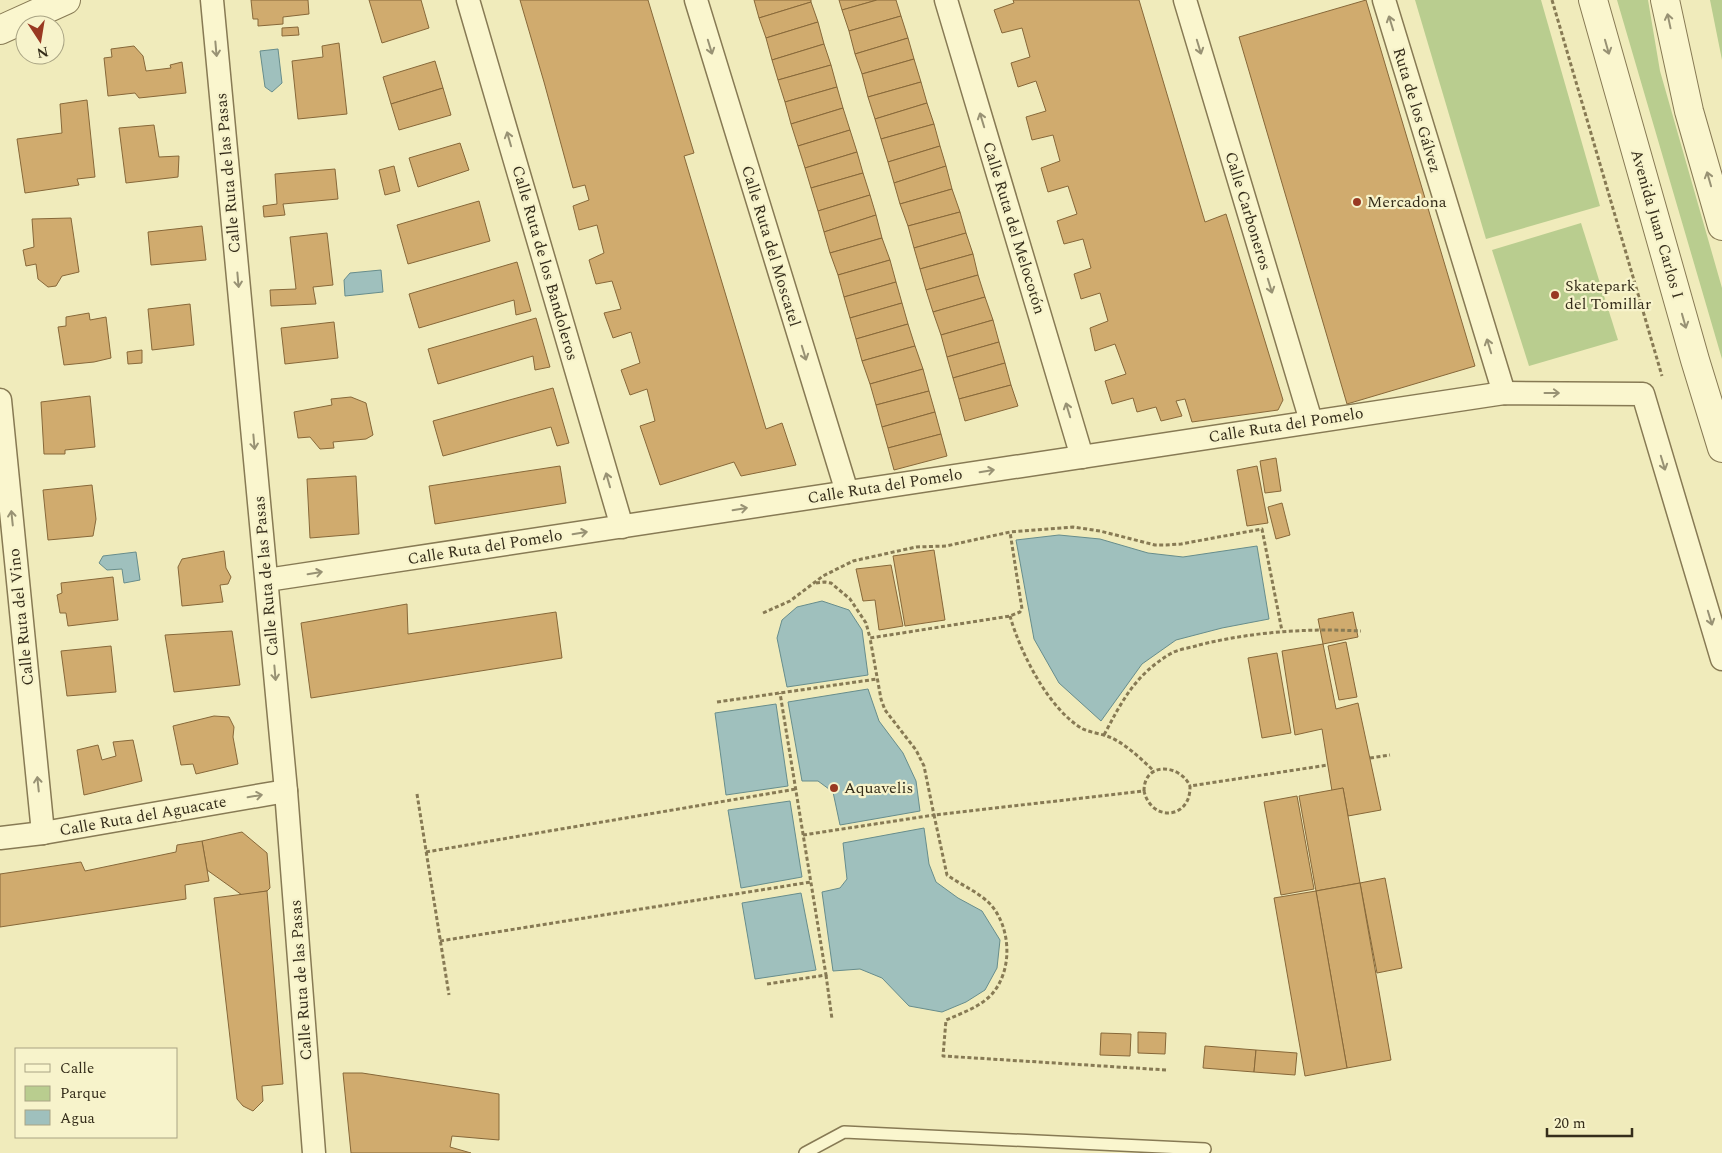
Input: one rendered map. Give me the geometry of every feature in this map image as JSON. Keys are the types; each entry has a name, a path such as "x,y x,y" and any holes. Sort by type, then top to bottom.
{"street":[{"path":"0,30 66,0"},
{"name":"Calle Ruta de las Pasas","path":"212,0 286,791 314,1153"},
{"name":"Calle Ruta de los Bandoleros","path":"468,0 622,527"},
{"name":"Calle Ruta del Moscatel","path":"696,0 847,492"},
{"name":"Calle Ruta del Melocotón","path":"946,0 1082,457"},
{"name":"Calle Carboneros","path":"1185,0 1311,421"},
{"name":"Ruta de los Gálvez","path":"1384,0 1504,393"},
{"name":"Avenida Juan Carlos I","path":"1593,0 1692,350 1722,448"},
{"path":"1665,0 1689,111 1722,226"},
{"name":"Calle Ruta del Pomelo","path":"267,580 1504,393 1643,394 1722,659"},
{"name":"Calle Ruta del Vino","path":"0,400 43,833"},
{"name":"Calle Ruta del Aguacate","path":"0,838 43,833 286,791"}],"lane":[{"path":"805,1153 844,1132 1206,1149"}],"path":[{"path":"1552,0 1662,378"},
{"path":"763,613 790,601 839,567 853,561 916,547 946,546 1010,532 1072,527 1100,530 1155,545 1181,544 1262,529 1282,632"},
{"path":"870,638 1010,616 1020,612 1022,609 1010,532"},
{"path":"816,583 831,583 850,599 866,623 885,710 916,750 924,766 946,875 990,904 1000,917 1005,933 1006,964 1000,980 993,993 982,1003 946,1020 943,1056 1166,1070"},
{"path":"1010,616 1015,634 1034,674 1065,716 1084,730 1113,739 1134,752 1154,771"},
{"path":"1104,735 1130,687 1148,670 1171,653 1211,642 1282,632 1328,629 1361,631"},
{"path":"717,702 877,679"},
{"path":"780,693 832,1019"},
{"path":"1370,758 1390,755"},
{"path":"1190,786 1328,765"},
{"path":"1166,768 1184,777 1190,786 1190,795 1185,806 1175,813 1162,812 1152,806 1146,798 1144,791 1146,779 1154,771 1166,768"},
{"path":"426,852 796,789"},
{"path":"803,836 934,815 1144,791"},
{"path":"417,794 448,995"},
{"path":"440,941 810,882"},
{"path":"766,984 826,975"}],"green space":[{"path":"1415,0 1541,0 1600,206 1486,239"},
{"path":"1617,0 1648,0 1660,71 1722,288 1722,359"},
{"path":"1710,0 1722,0 1722,60"},
{"name":"Skatepark del Tomillar","path":"1581,223 1618,340 1529,366 1492,250"}],"water":[{"path":"278,49 282,83 272,92 265,87 260,51"},
{"path":"381,270 383,292 345,296 344,280 350,273"},
{"path":"1059,535 1100,539 1148,553 1183,557 1257,546 1269,619 1222,628 1176,640 1142,664 1101,721 1059,683 1034,639 1016,540"},
{"path":"136,552 140,580 124,583 122,569 107,570 99,563 103,556"},
{"path":"822,601 849,610 862,630 868,675 787,687 777,638 782,620 797,607"},
{"path":"868,689 879,721 903,753 916,781 920,811 840,825 833,792 818,781 802,781 788,702"},
{"path":"776,704 788,786 726,795 715,713"},
{"path":"790,801 802,877 741,888 728,810"},
{"path":"924,828 929,864 936,882 958,898 982,911 1000,940 997,968 985,990 966,1002 942,1012 909,1006 882,978 860,969 833,971 822,892 840,888 847,879 843,843"},
{"path":"801,893 816,970 755,979 742,903"}],"building":[{"path":"251,0 308,0 309,14 283,17 283,24 258,26 258,19 253,19"},
{"path":"369,0 421,0 429,28 382,43"},
{"path":"520,0 648,0 694,153 684,156 766,429 782,423 796,465 741,476 734,462 660,485 640,426 655,421 647,389 630,395 621,370 640,363 631,332 613,338 604,313 621,309 612,281 596,284 589,260 604,253 597,225 579,230 573,206 589,200 585,185 573,188"},
{"path":"754,0 811,0 811,2 759,18"},
{"path":"839,0 877,0 842,10"},
{"path":"877,0 896,0 901,16 849,31 842,10"},
{"path":"1013,0 1139,0 1205,222 1226,214 1283,400 1278,410 1192,422 1185,399 1176,401 1182,416 1161,421 1156,407 1137,412 1133,398 1112,404 1105,381 1126,374 1115,344 1095,351 1090,328 1108,321 1100,293 1081,299 1074,274 1091,268 1083,239 1064,244 1057,221 1077,214 1068,186 1048,192 1041,168 1060,161 1053,135 1032,140 1026,117 1046,111 1036,81 1018,87 1011,63 1030,57 1022,28 1002,33 994,10 1014,3"},
{"name":"Mercadona","path":"1366,0 1475,366 1347,404 1239,37"},
{"path":"811,2 818,22 766,38 759,18"},
{"path":"901,16 908,38 855,54 849,31"},
{"path":"818,22 824,44 772,60 766,38"},
{"path":"298,27 299,35 282,36 282,28"},
{"path":"908,38 914,59 862,74 855,54"},
{"path":"339,43 347,114 298,119 292,61 323,57 322,46"},
{"path":"824,44 831,65 778,80 772,60"},
{"path":"134,46 143,56 146,71 171,68 170,65 182,62 186,93 139,98 135,93 108,96 104,58 112,57 111,49"},
{"path":"914,59 921,82 868,97 862,74"},
{"path":"435,61 443,88 391,104 383,77"},
{"path":"831,65 837,87 785,102 778,80"},
{"path":"921,82 927,103 875,119 868,97"},
{"path":"837,87 843,108 791,124 785,102"},
{"path":"443,88 451,115 399,130 391,104"},
{"path":"87,100 95,177 77,179 79,185 25,193 17,139 62,133 60,104"},
{"path":"927,103 934,124 881,139 875,119"},
{"path":"843,108 850,130 798,146 791,124"},
{"path":"934,124 940,146 888,162 881,139"},
{"path":"154,125 159,157 179,156 178,177 126,183 119,128"},
{"path":"850,130 857,152 805,168 798,146"},
{"path":"460,143 469,170 418,187 409,158"},
{"path":"940,146 946,166 894,183 888,162"},
{"path":"857,152 863,173 811,188 805,168"},
{"path":"394,166 400,191 385,195 379,170"},
{"path":"946,166 952,189 900,204 894,183"},
{"path":"335,169 338,199 283,204 285,215 264,217 263,206 277,204 275,174"},
{"path":"863,173 870,195 818,211 811,188"},
{"path":"952,189 960,212 908,226 900,204"},
{"path":"870,195 876,215 824,232 818,211"},
{"path":"479,201 490,241 408,264 397,225"},
{"path":"960,212 966,233 914,248 908,226"},
{"path":"876,215 882,238 830,253 824,232"},
{"path":"71,218 79,272 62,276 56,286 48,287 38,279 36,264 26,266 23,250 34,247 32,219"},
{"path":"202,226 206,260 151,265 148,232"},
{"path":"327,233 333,285 313,287 316,304 271,306 270,290 296,289 290,237"},
{"path":"966,233 973,254 920,269 914,248"},
{"path":"882,238 890,260 838,275 830,253"},
{"path":"973,254 978,275 926,290 920,269"},
{"path":"890,260 896,282 844,297 838,275"},
{"path":"517,262 531,311 516,315 514,300 419,328 409,294"},
{"path":"978,275 985,297 933,312 926,290"},
{"path":"896,282 902,303 850,318 844,297"},
{"path":"985,297 993,320 941,335 933,312"},
{"path":"902,303 908,324 856,339 850,318"},
{"path":"190,304 194,345 152,350 148,309"},
{"path":"89,313 90,320 106,317 111,358 64,365 58,327 66,326 66,317"},
{"path":"536,318 550,367 535,370 533,356 438,384 428,349"},
{"path":"993,320 999,342 947,357 941,335"},
{"path":"334,322 338,358 285,364 281,328"},
{"path":"908,324 915,346 862,361 856,339"},
{"path":"999,342 1005,363 953,378 947,357"},
{"path":"915,346 923,369 870,384 862,361"},
{"path":"142,350 142,363 128,364 127,352"},
{"path":"1005,363 1011,385 959,399 953,378"},
{"path":"923,369 929,391 876,405 870,384"},
{"path":"1011,385 1018,406 965,421 959,399"},
{"path":"553,388 569,443 557,446 551,427 443,456 433,421"},
{"path":"929,391 935,412 882,427 876,405"},
{"path":"90,396 95,447 65,450 65,454 44,454 41,402"},
{"path":"351,397 366,403 373,435 366,439 333,442 334,448 320,449 310,437 298,438 294,412 332,405 331,399"},
{"path":"935,412 941,434 888,448 882,427"},
{"path":"941,434 947,456 894,470 888,448"},
{"path":"1276,458 1281,491 1265,493 1260,461"},
{"path":"560,466 566,503 435,524 429,486"},
{"path":"1257,466 1268,523 1247,526 1237,470"},
{"path":"356,476 359,534 310,538 307,479"},
{"path":"92,485 96,519 93,536 48,540 43,490"},
{"path":"1282,503 1290,535 1276,539 1268,507"},
{"path":"934,550 945,620 905,626 893,556"},
{"path":"224,551 226,568 231,577 228,584 220,585 223,602 182,606 178,567 182,559"},
{"path":"891,565 903,626 879,630 875,600 863,601 856,569"},
{"path":"113,577 118,620 68,626 66,613 60,613 57,595 62,593 61,583"},
{"path":"407,604 408,634 556,612 562,658 311,698 301,623"},
{"path":"1353,612 1358,637 1323,644 1318,619"},
{"path":"232,631 240,685 174,692 165,635"},
{"path":"1346,642 1357,697 1339,700 1328,646"},
{"path":"1323,644 1336,709 1358,703 1381,810 1348,816 1343,788 1332,791 1322,729 1295,735 1282,651"},
{"path":"111,646 116,692 67,696 61,651"},
{"path":"1277,653 1291,733 1262,738 1248,658"},
{"path":"214,716 229,717 234,727 233,737 238,764 196,774 193,764 181,765 173,726"},
{"path":"133,740 142,781 84,795 77,750 98,745 102,760 116,756 113,742"},
{"path":"1343,788 1360,883 1316,891 1299,796"},
{"path":"1297,796 1314,889 1281,895 1264,802"},
{"path":"242,832 267,853 270,888 267,891 242,895 207,870 202,841"},
{"path":"202,841 209,881 185,885 186,899 0,927 0,874 81,862 85,871 176,852 177,845"},
{"path":"1385,878 1402,968 1377,973 1360,883"},
{"path":"1360,883 1391,1060 1347,1068 1316,891"},
{"path":"267,891 283,1084 262,1086 263,1101 253,1111 243,1106 237,1099 214,898"},
{"path":"1316,891 1347,1068 1305,1076 1274,898"},
{"path":"1138,1032 1166,1033 1165,1054 1138,1053"},
{"path":"1101,1033 1131,1034 1130,1056 1100,1055"},
{"path":"1205,1046 1256,1050 1254,1072 1203,1068"},
{"path":"1256,1050 1297,1053 1295,1075 1254,1072"},
{"path":"343,1073 362,1073 499,1094 499,1140 452,1136 450,1147 471,1153 351,1153"}],"place":[{"name":"Mercadona","path":"1357,202"},
{"name":"Skatepark del Tomillar","path":"1555,295"},
{"name":"Aquavelis","path":"834,788"}]}
